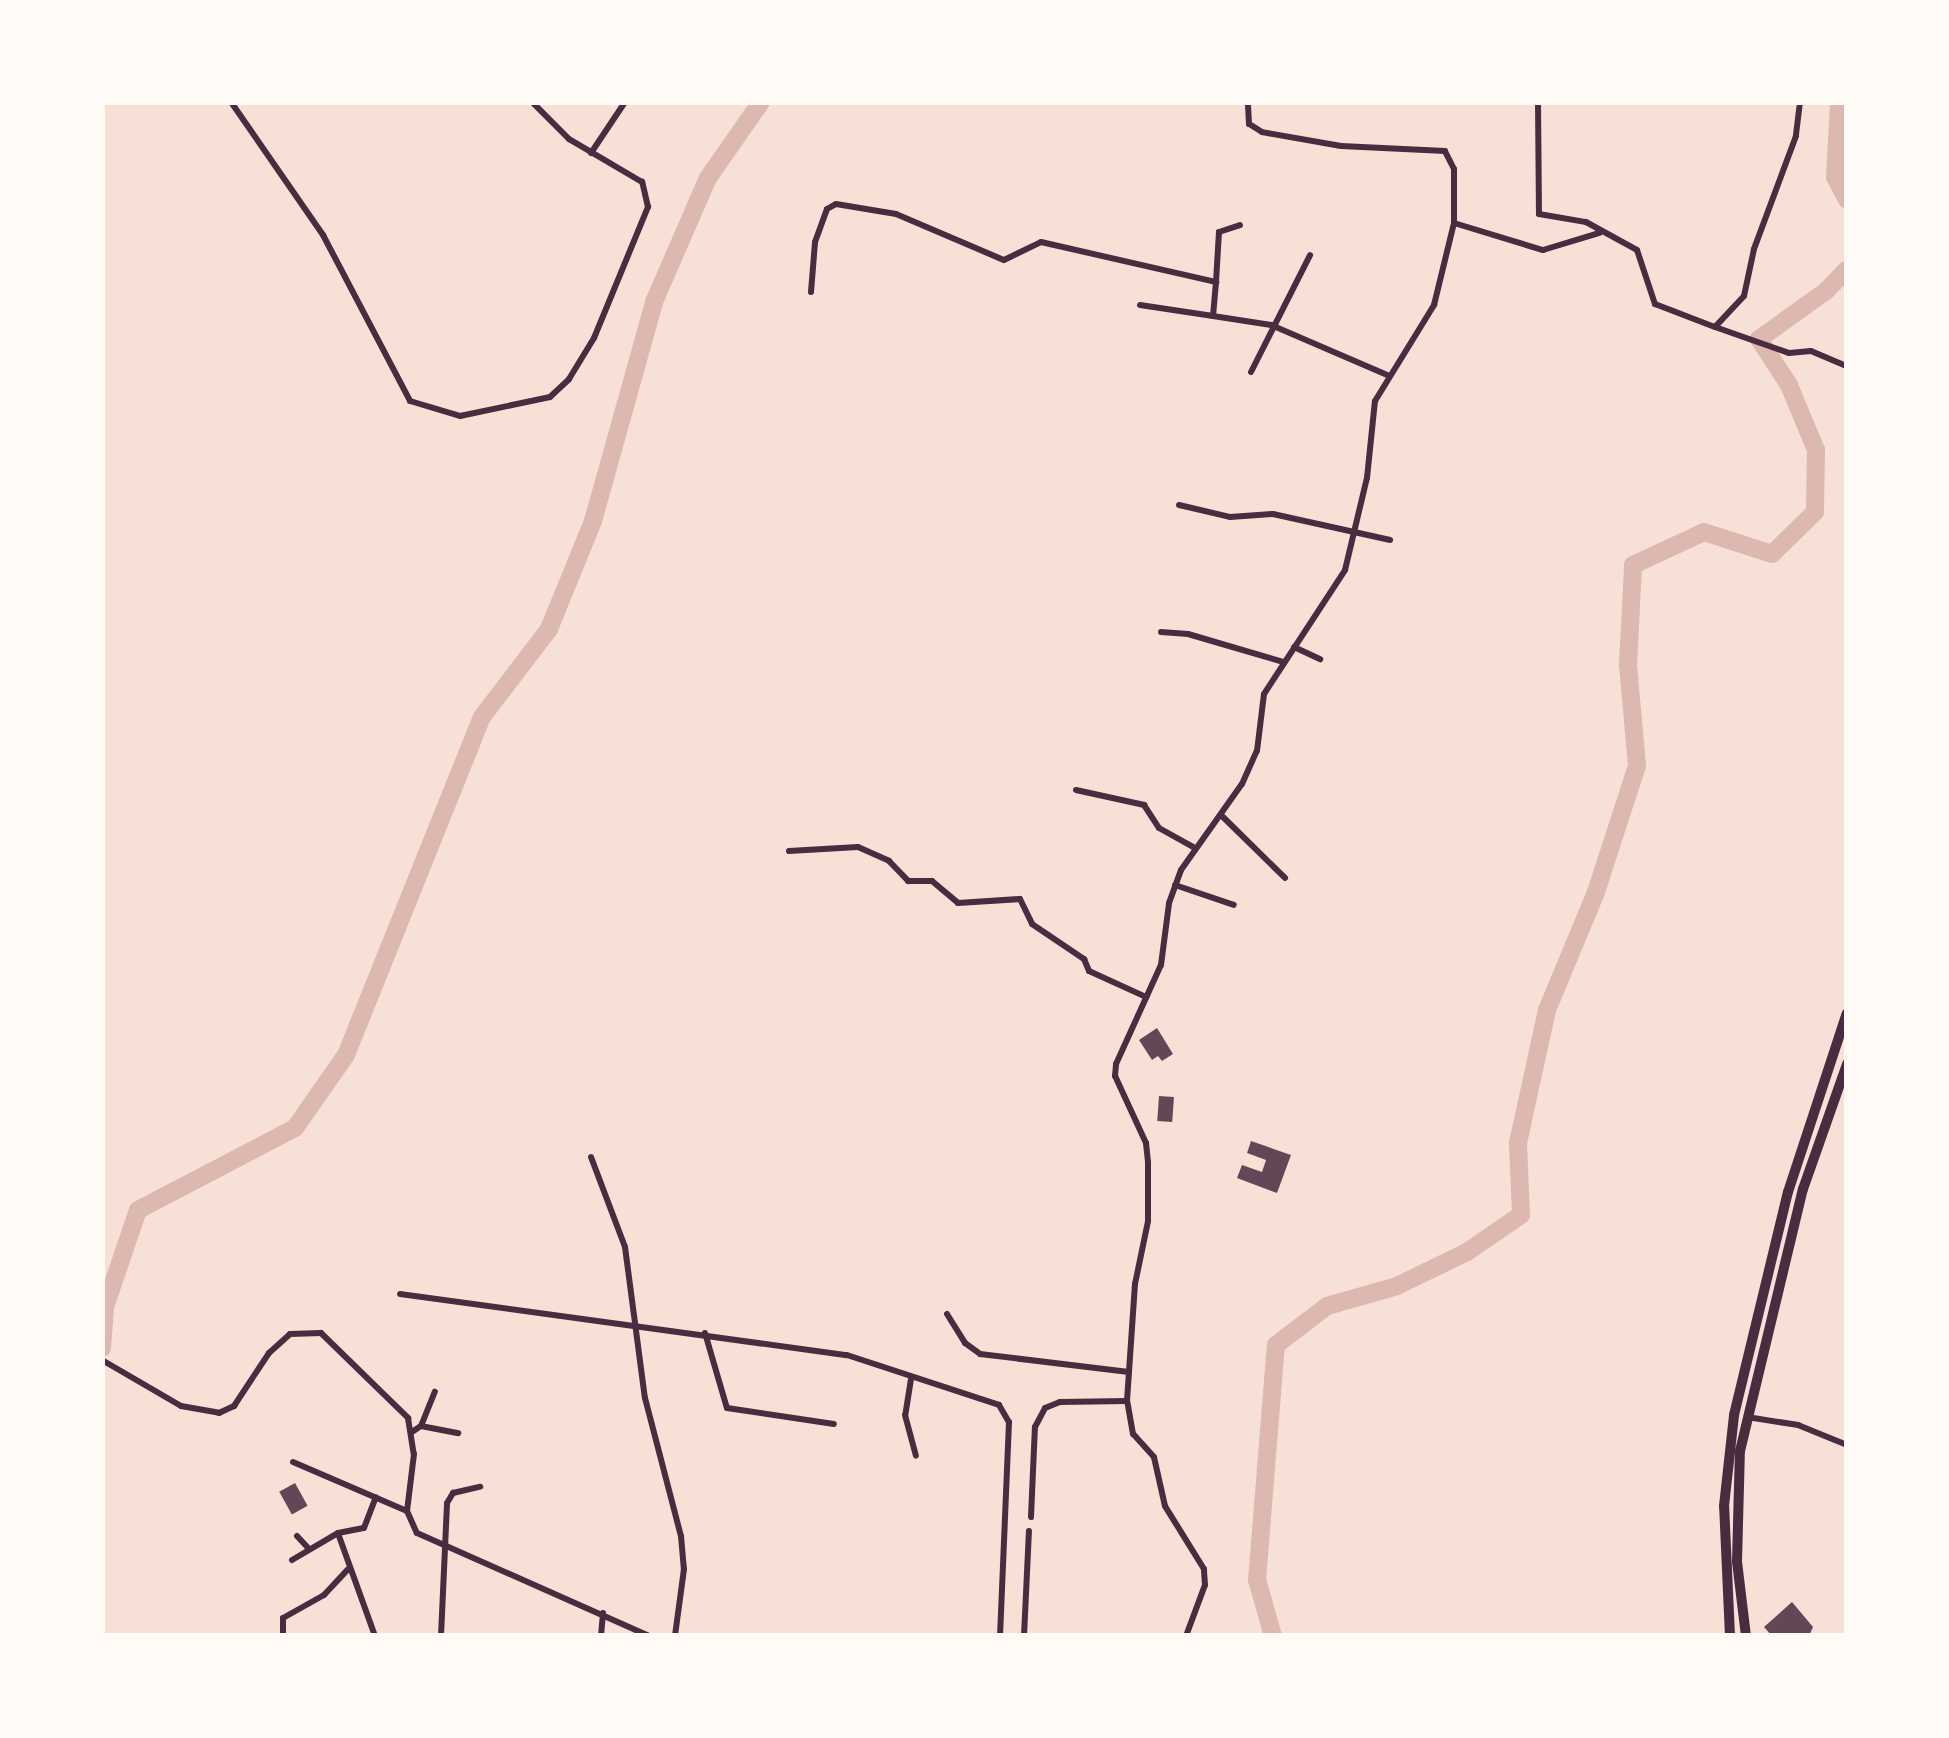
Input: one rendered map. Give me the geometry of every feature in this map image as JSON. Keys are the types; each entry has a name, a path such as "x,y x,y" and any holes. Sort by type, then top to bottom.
{"highway":[{"path":"1730,1636 1724,1506 1788,1192 1847,1013"},
{"path":"1746,1636 1736,1525 1741,1416 1803,1189 1844,1084 1847,1064"}],"street":[{"path":"231,102 322,236 410,401 444,414 471,416 550,398 584,359 649,199 642,182 547,122 532,102"},
{"path":"591,153 625,102"},
{"path":"1186,1636 1205,1586 1204,1569 1165,1506 1152,1451 1133,1434 1127,1401 1135,1283 1147,1232 1148,1162 1115,1071 1163,957 1175,885 1195,848 1223,818 1255,759 1261,706 1283,662 1339,582 1356,532 1375,401 1434,305 1454,223 1454,169 1445,151 1341,146 1262,132 1249,124 1248,102"},
{"path":"1538,102 1538,213 1586,222 1642,254 1655,304 1780,350 1805,349 1847,366"},
{"path":"1715,327 1744,296 1754,249 1796,136 1800,102"},
{"path":"812,292 813,252 832,204 896,214 1004,260 1048,243 1102,260 1216,282"},
{"path":"1454,223 1543,250 1600,233"},
{"path":"1213,316 1219,232 1240,225"},
{"path":"1251,372 1310,255"},
{"path":"1140,305 1271,325 1388,375"},
{"path":"1179,505 1229,517 1273,514 1390,540"},
{"path":"1161,632 1188,634 1283,662"},
{"path":"1294,647 1320,659"},
{"path":"1076,790 1140,802 1159,828 1195,848"},
{"path":"1223,818 1286,878"},
{"path":"789,851 858,847 889,861 908,881 932,881 958,903 1020,899 1032,924 1084,959 1089,971 1146,997"},
{"path":"1175,885 1234,905"},
{"path":"591,1157 625,1247 645,1398 684,1555 675,1636"},
{"path":"400,1294 847,1355 911,1379 980,1396 1007,1415 1000,1636"},
{"path":"947,1314 965,1342 980,1354 1129,1372"},
{"path":"106,1362 181,1406 219,1413 234,1406 269,1353 290,1334 308,1329 321,1333 389,1395 412,1432 407,1511 417,1533 649,1636"},
{"path":"705,1333 727,1408 834,1424"},
{"path":"911,1379 906,1425 916,1456"},
{"path":"412,1432 421,1426 434,1392"},
{"path":"1031,1516 1035,1427 1046,1408 1060,1402 1127,1401"},
{"path":"1741,1416 1806,1427 1847,1445"},
{"path":"421,1426 458,1433"},
{"path":"293,1462 407,1511"},
{"path":"441,1636 448,1497 480,1487"},
{"path":"292,1560 338,1533 364,1528 376,1497"},
{"path":"1024,1636 1030,1531"},
{"path":"338,1533 375,1636"},
{"path":"297,1536 308,1548"},
{"path":"283,1636 283,1618 324,1595 348,1569"},
{"path":"601,1636 603,1613"}],"building":[{"path":"1157,1028 1173,1054 1162,1061 1158,1056 1152,1060 1139,1040"},
{"path":"1159,1096 1174,1097 1172,1122 1157,1121"},
{"path":"1251,1141 1291,1155 1277,1193 1237,1178 1242,1165 1262,1172 1266,1160 1247,1153"},
{"path":"295,1483 308,1506 292,1514 279,1492"},
{"path":"1792,1602 1813,1627 1809,1636 1772,1636 1764,1627"}],"waterway":[{"path":"102,1348 105,1307 138,1210 295,1128 346,1055 482,717 549,629 593,521 654,302 708,178 761,102"},
{"path":"1839,102 1835,177 1847,200"},
{"path":"1273,1636 1257,1580 1276,1345 1327,1306 1397,1286 1467,1252 1521,1215 1518,1143 1547,1010 1596,892 1637,766 1628,665 1633,565 1704,532 1772,554 1815,512 1816,450 1789,385 1759,339 1826,291 1847,269"}]}
